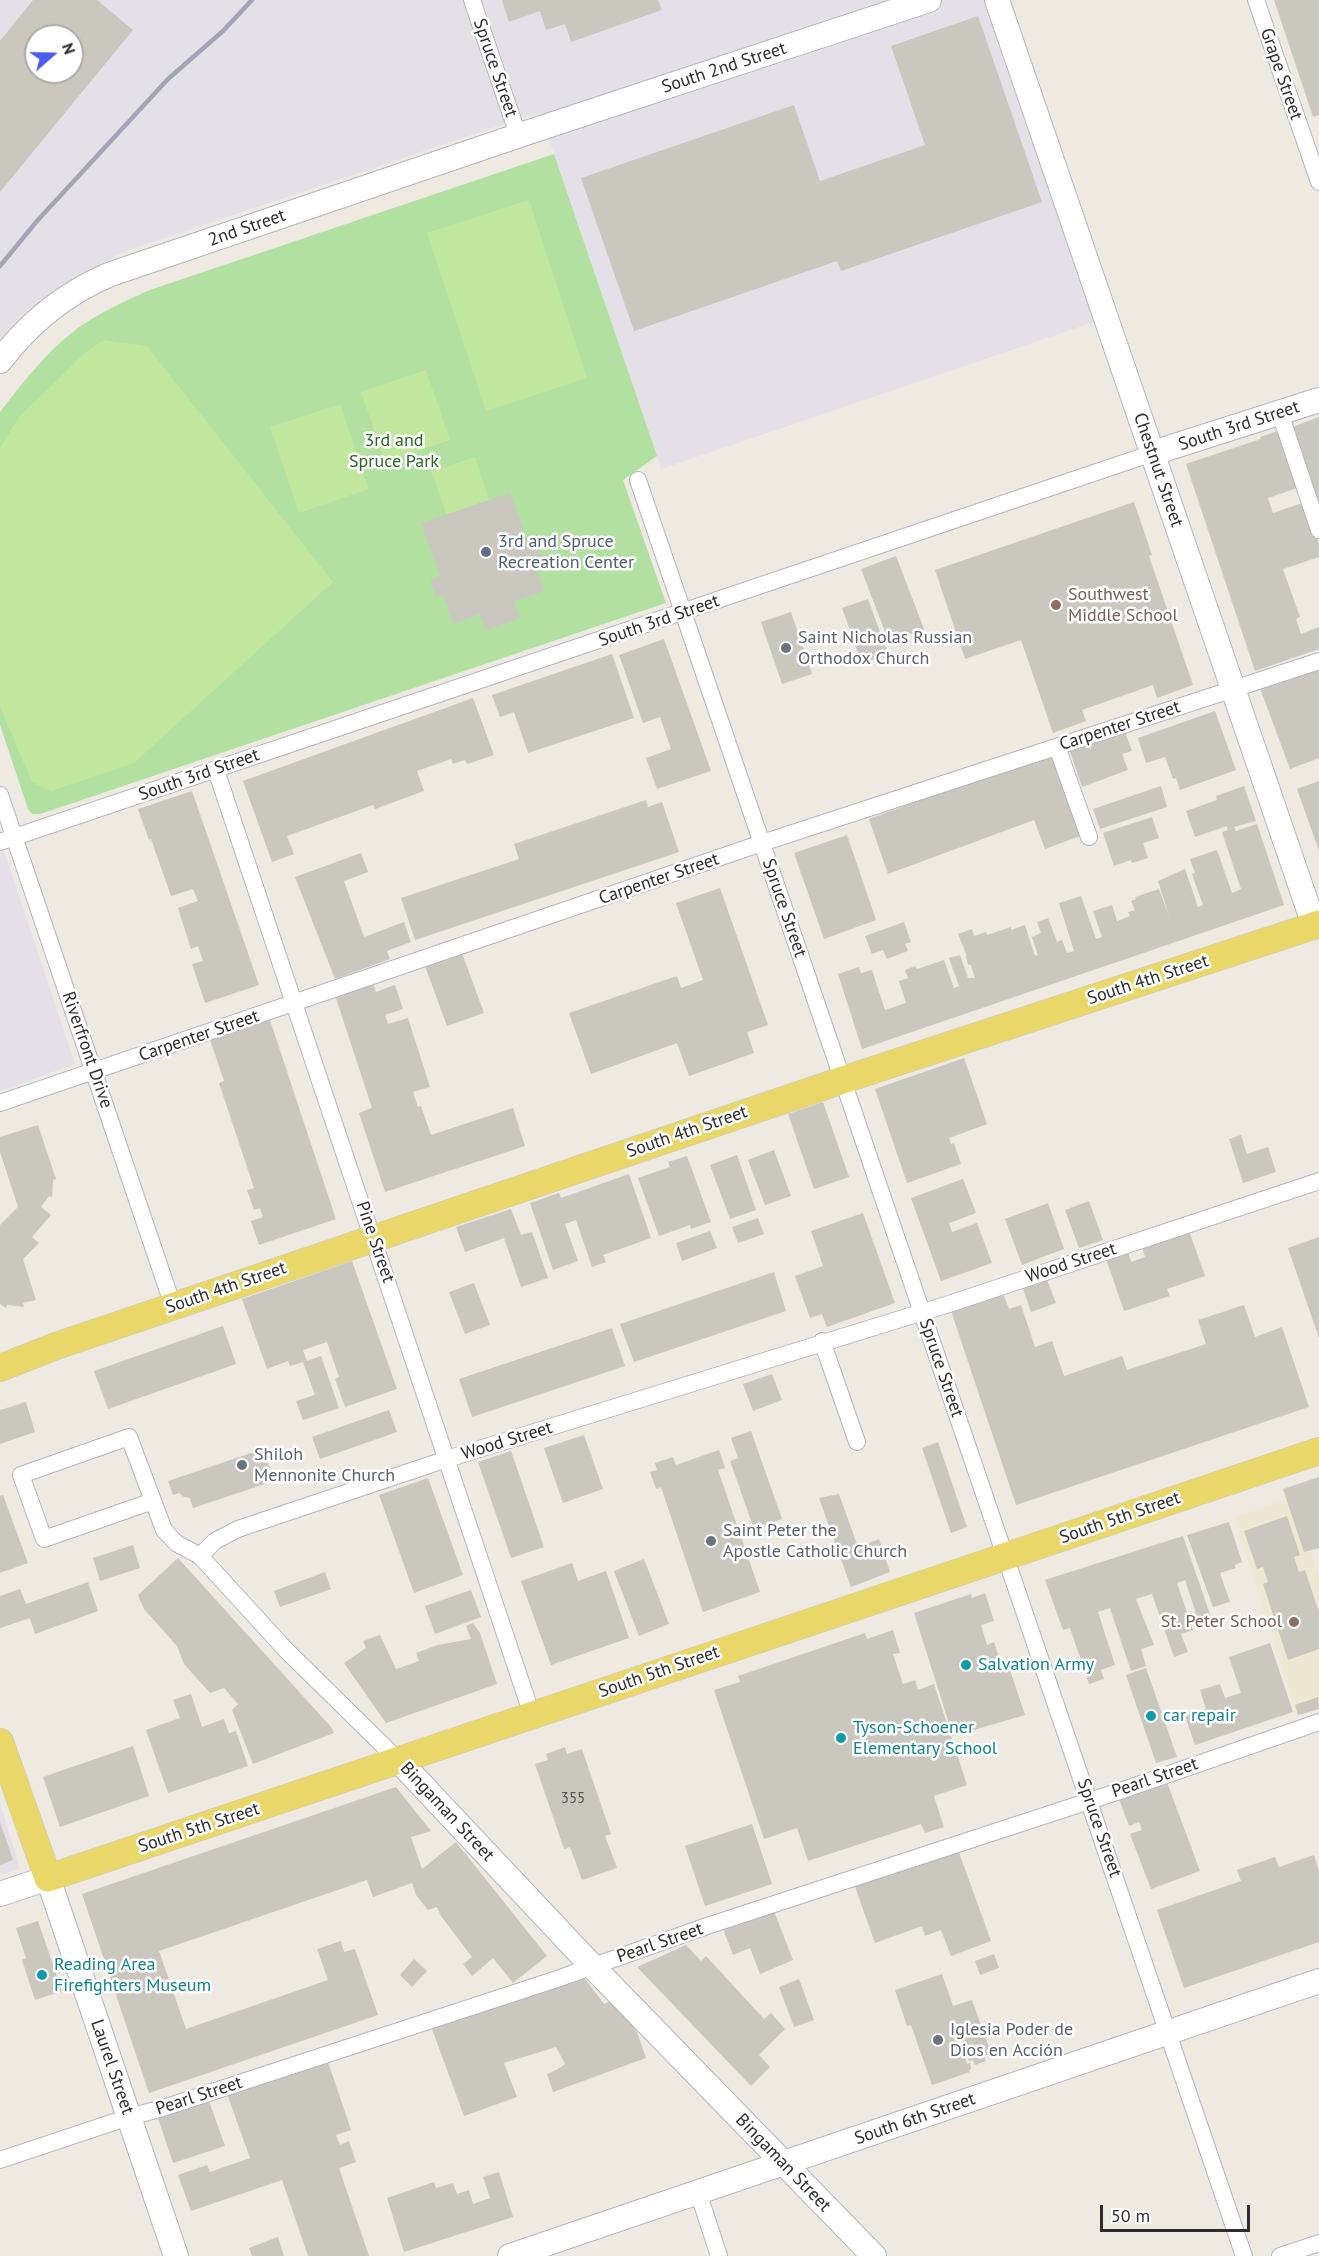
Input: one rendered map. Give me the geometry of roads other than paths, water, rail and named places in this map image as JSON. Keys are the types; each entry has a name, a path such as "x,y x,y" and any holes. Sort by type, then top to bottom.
{"main road":[{"name":"South 4th Street","path":"0,1368 56,1346 173,1306 843,1080 1317,929"},
{"name":"South 4th Street","path":"0,1350 17,1351 56,1346"},
{"name":"South 5th Street","path":"48,1878 400,1762 532,1715 1319,1451"},
{"name":"Laurel Street","path":"0,1742 48,1878"}],"street":[{"name":"Spruce Street","path":"472,0 518,135"},
{"name":"South 2nd Street","path":"518,135 929,0"},
{"name":"Chestnut Street","path":"997,0 1317,929"},
{"name":"Grape Street","path":"1256,0 1319,182"},
{"name":"2nd Street","path":"0,361 18,338 42,316 77,290 96,280 518,135"},
{"name":"South 3rd Street","path":"8,840 1153,453 1319,400"},
{"path":"1280,413 1319,530"},
{"name":"Spruce Street","path":"638,480 1244,2256"},
{"name":"Carpenter Street","path":"0,1103 762,843 1319,661"},
{"path":"1057,747 1089,837"},
{"name":"Pine Street","path":"216,770 532,1715"},
{"name":"Riverfront Drive","path":"0,795 8,840 93,1071 173,1306"},
{"name":"Wood Street","path":"200,1556 215,1540 238,1529 447,1459 922,1311 1319,1181"},
{"path":"822,1341 857,1442"},
{"name":"Bingaman Street","path":"153,1501 44,1539 21,1475 129,1437 164,1530 176,1543 200,1556 294,1658 400,1762 592,1966 874,2256"},
{"name":"Pearl Street","path":"0,2160 592,1966 1319,1722"},
{"name":"South 5th Street","path":"0,1894 48,1878"},
{"name":"Laurel Street","path":"48,1878 176,2256"},
{"name":"South 6th Street","path":"510,2256 1319,1981"},
{"path":"698,2192 719,2256"},
{"path":"1280,2256 1319,2243"}],"railway":[{"path":"0,266 37,221 168,79 223,31 252,0"}],"place":[{"name":"3rd and Spruce Recreation Center","path":"486,552"},
{"name":"Southwest Middle School","path":"1056,605"},
{"name":"Saint Nicholas Russian Orthodox Church","path":"786,648"},
{"name":"Shiloh Mennonite Church","path":"242,1465"},
{"name":"Saint Peter the Apostle Catholic Church","path":"711,1541"},
{"name":"St. Peter School","path":"1294,1622"},
{"name":"Salvation Army","path":"966,1665"},
{"name":"car repair","path":"1151,1716"},
{"name":"Tyson-Schoener Elementary School","path":"841,1738"},
{"name":"Reading Area Firefighters Museum","path":"42,1975"},
{"name":"Iglesia Poder de Dios en Acción","path":"938,2040"}],"park label":[{"name":"3rd and Spruce Park","path":"394,451"}]}
